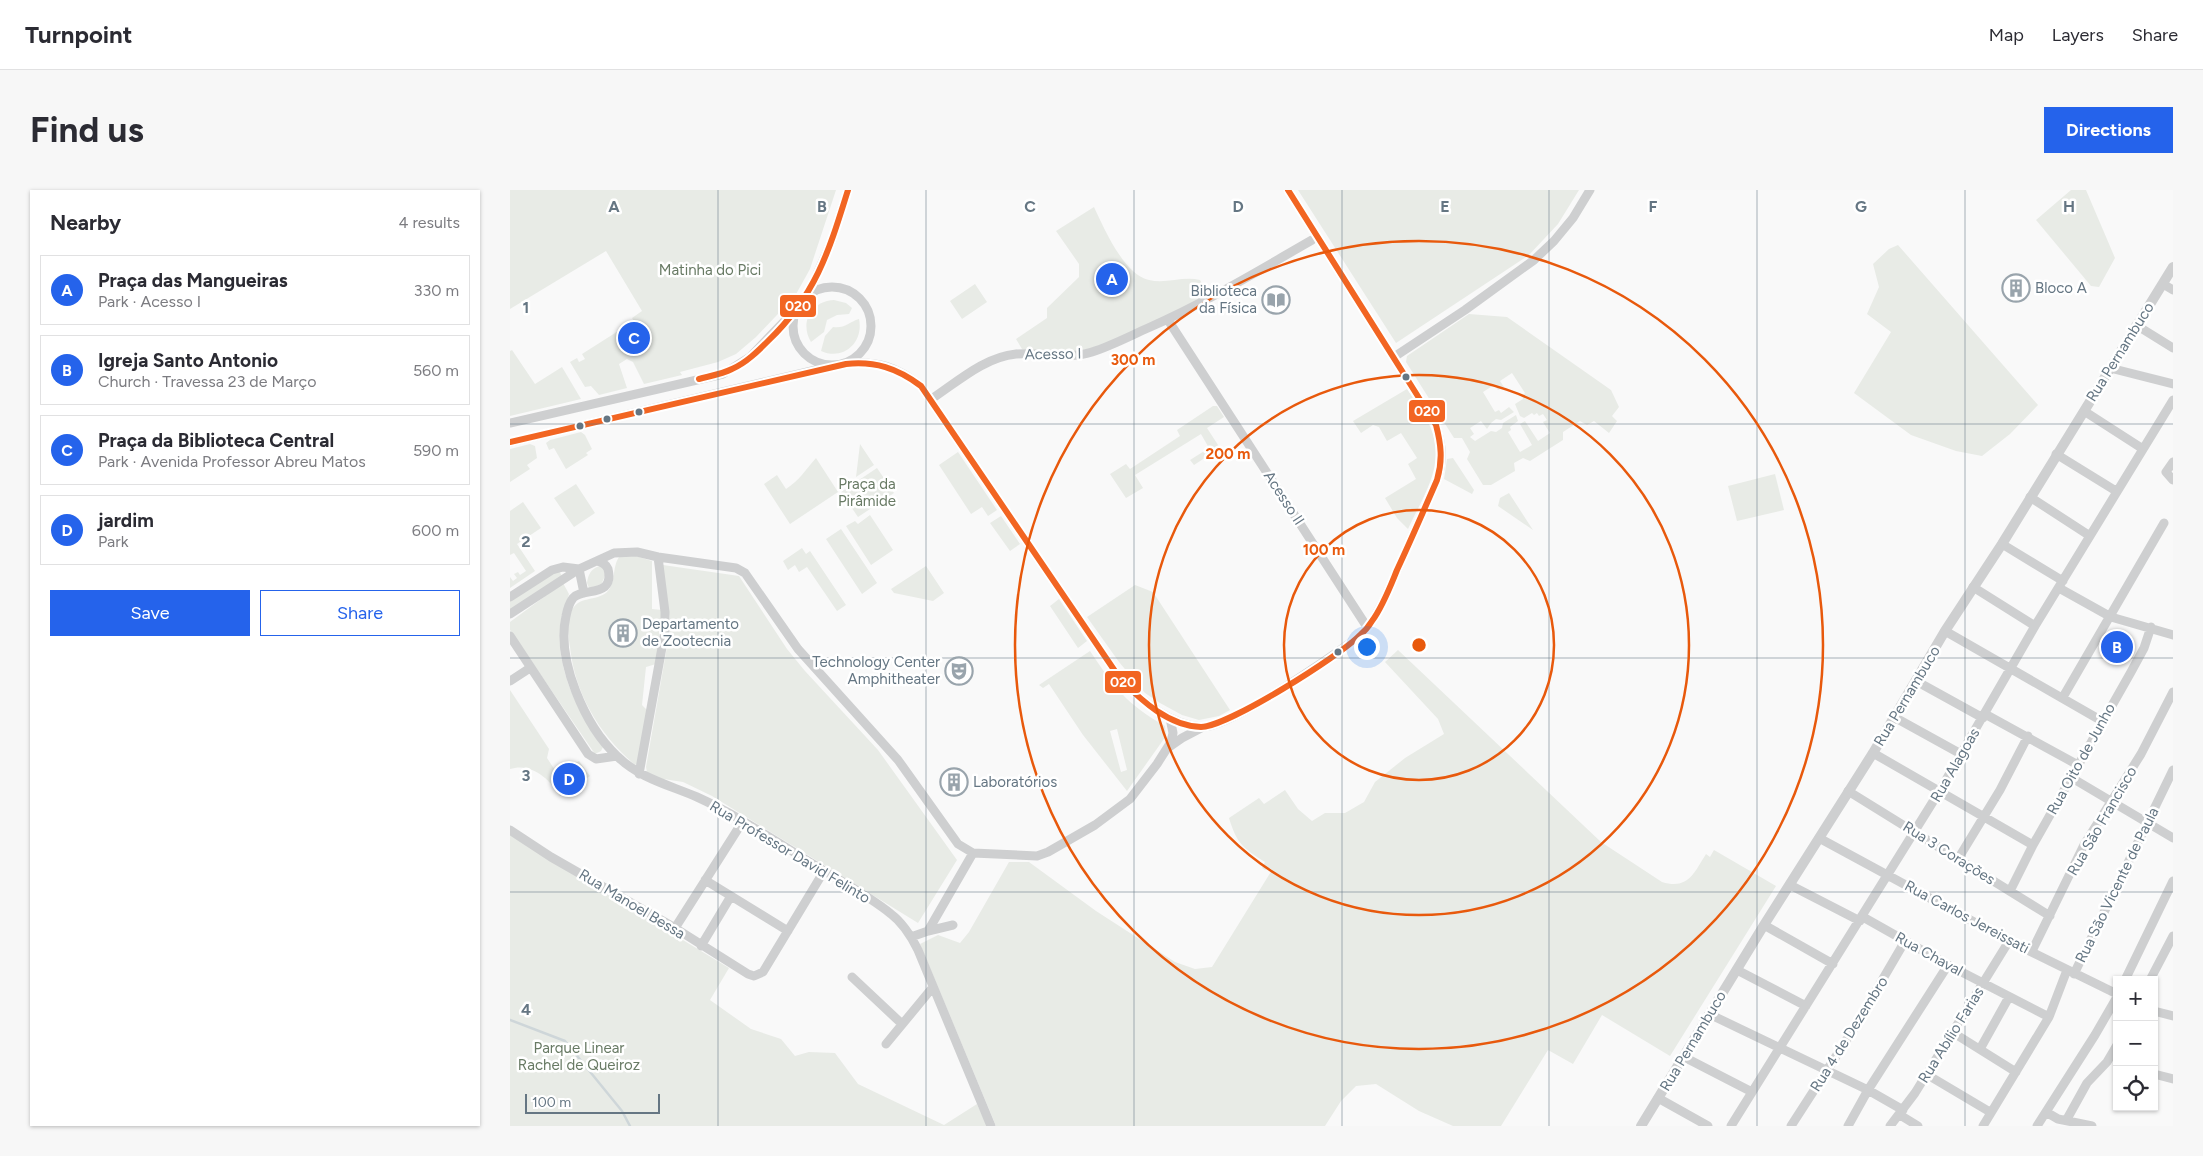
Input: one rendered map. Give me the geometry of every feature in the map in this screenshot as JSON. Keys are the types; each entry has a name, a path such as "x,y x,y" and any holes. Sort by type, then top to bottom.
{"street":[{"path":"510,423 723,374 750,357 806,297 832,240 848,190"},
{"path":"510,442 833,366 860,363 886,366 903,372 921,386 1121,680 1141,700 1170,718 1186,725 1203,727 1214,725 1245,712 1360,636 1384,600 1438,480 1442,464 1442,444 1436,425 1288,190"},
{"path":"1394,357 1465,310 1534,260 1560,233 1590,190"},
{"name":"Acesso I","path":"930,400 988,362 1014,355 1071,356 1092,352 1168,320 1312,240"},
{"name":"Rua Pernambuco","path":"1641,1126 1818,838 1873,753 1973,587 2002,544 2173,267"},
{"path":"2163,284 2173,290"},
{"path":"806,297 824,288 837,288 849,291 860,298 867,309 871,321 871,334 859,356 846,364"},
{"path":"799,306 793,325 795,338 801,350 811,359 823,365 833,366"},
{"name":"Acesso II","path":"1168,320 1367,627"},
{"path":"2136,325 2173,348"},
{"path":"2110,368 2173,384"},
{"name":"Rua Alagoas","path":"1735,1125 1752,1092 1888,876 1984,716 2035,626 2173,400"},
{"path":"2084,411 2143,449"},
{"path":"2056,454 2116,491"},
{"path":"2171,479 2166,470 2173,462"},
{"path":"2030,497 2090,536"},
{"path":"2063,697 2164,523"},
{"path":"2002,544 2111,617 2151,627 2173,635"},
{"path":"510,614 579,569 623,552 637,552 658,557 736,568 745,573 798,649 898,760 958,844 974,853 1024,857 1037,856 1048,852 1095,825 1130,799 1158,764 1171,742 1173,732 1170,718"},
{"path":"639,774 665,631 665,612 658,557"},
{"name":"Rua Professor David Felinto","path":"597,561 602,562 608,568 609,577 606,584 596,592 584,593 572,599 566,615 564,637 569,671 575,694 582,709 617,756 639,774 698,798 743,821 892,914 904,926 911,937 933,987 991,1126"},
{"path":"510,597 552,570 563,567 579,569"},
{"path":"579,569 584,593"},
{"path":"1973,587 2035,626"},
{"name":"Rua Oito de Junho","path":"2010,891 2033,846 2144,648 2151,627"},
{"path":"1946,631 2102,721"},
{"path":"510,636 588,754 596,759 617,756"},
{"path":"510,681 530,668"},
{"path":"1916,681 2028,736 2078,765"},
{"name":"Rua São Francisco","path":"2032,951 2084,845 2141,754 2173,692"},
{"path":"1894,717 1961,754"},
{"path":"1165,751 1174,742 1203,727"},
{"path":"1958,858 2000,790 2028,736"},
{"path":"1873,753 2033,846"},
{"name":"Rua São Vicente de Paula","path":"1982,1126 2048,1017 2173,770"},
{"path":"2072,778 2173,838"},
{"name":"Rua 3 Corações","path":"1848,791 2050,916"},
{"path":"675,928 743,821"},
{"name":"Rua Manoel Bessa","path":"510,830 551,857 675,928 748,974 754,976 763,972 788,931"},
{"name":"Rua Carlos Jereissati","path":"1818,838 2009,941 2032,951 2113,994"},
{"path":"928,931 974,853"},
{"path":"705,880 788,931 824,871"},
{"path":"2127,976 2173,881"},
{"name":"Rua Chaval","path":"1790,885 1906,941 1983,984 2048,1017"},
{"path":"701,946 731,896"},
{"path":"911,937 953,925"},
{"path":"1764,926 1833,964"},
{"path":"2152,976 2173,936"},
{"name":"Rua 4 de Dezembro","path":"1791,1126 1853,1030 1906,941"},
{"name":"Rua Abílio Farias","path":"1890,1126 1901,1113 2009,941"},
{"path":"1848,1126 1868,1090 1948,965"},
{"path":"1736,970 1806,1006"},
{"path":"852,977 902,1024"},
{"path":"886,1044 933,987"},
{"path":"1980,1049 2008,997"},
{"path":"2037,1126 2113,1003"},
{"path":"2158,1012 2173,1016"},
{"path":"1709,1014 1868,1090 1918,1126"},
{"path":"1952,1032 2016,1072"},
{"path":"2060,1121 2087,1083 2107,1062 2113,1052"},
{"path":"1684,1057 1752,1092"},
{"path":"2107,1062 2113,1064"},
{"path":"1926,1074 1990,1112"},
{"path":"2158,1075 2173,1079"},
{"path":"1658,1098 1708,1126"},
{"path":"2046,1112 2060,1121 2092,1126"}],"green space":[{"name":"Matinha do Pici","path":"510,190 836,190 810,269 795,296 756,337 736,354 718,362 680,372 682,375 644,384 633,362 627,359 619,364 627,388 599,395 591,386 585,387 570,362 577,358 579,362 585,359 582,354 634,321 632,318 642,311 606,251 510,309"},
{"path":"1298,190 1579,190 1558,224 1529,255 1396,343"},
{"path":"2071,190 2086,190 2115,258 2099,287 2091,286 2036,220"},
{"path":"1094,207 1116,249 1131,269 1140,276 1155,281 1200,280 1205,289 1203,298 1124,337 1092,348 1062,352 1022,349 1016,339 1047,318 1047,308 1079,277 1079,264 1056,231"},
{"path":"1898,245 2038,405 2010,434 1982,456 1956,451 1911,435 1854,393 1891,332 1867,314 1879,287 1873,264 1889,249"},
{"path":"975,284 987,302 962,319 950,301"},
{"path":"834,300 846,303 852,308 849,314 837,315 827,320 824,332 811,342 806,327 810,314 819,304"},
{"path":"1469,314 1507,317 1611,390 1619,407 1612,416 1617,421 1609,433 1594,421 1587,425 1580,421 1563,432 1563,440 1530,461 1523,458 1514,463 1515,471 1491,485 1483,485 1467,459 1470,452 1462,438 1454,438 1406,362 1407,356","holes":["1512,373 1525,393 1522,396 1523,399 1515,404 1520,416 1524,418 1532,413 1534,415 1537,413 1539,416 1543,414 1547,420 1543,422 1550,433 1538,441 1525,421 1520,424 1532,445 1520,452 1508,432 1511,430 1510,427 1518,421 1516,415 1503,423 1502,428 1496,432 1491,431 1475,441 1470,437 1474,434 1470,428 1481,421 1487,429 1496,419 1501,420 1514,412 1509,407 1501,413 1499,410 1495,412 1483,392 1494,385 1498,390 1504,387 1500,381"]},
{"path":"859,319 860,328 858,336 850,348 837,354 821,351 825,336 833,327 843,326"},
{"path":"512,350 535,384 562,367 581,399 510,416 510,351"},
{"path":"1407,389 1428,422 1434,437 1436,450 1432,477 1408,529 1397,518 1385,498 1416,479 1408,464 1417,458 1401,433 1387,441 1379,427 1373,425 1361,433 1353,421"},
{"path":"1213,406 1217,406 1224,417 1207,428 1220,448 1194,465 1190,460 1209,448 1201,434 1135,475 1143,488 1126,498 1110,474 1126,464 1130,469 1180,436 1177,430"},
{"path":"581,432 585,435 592,449 586,453 588,455 566,469 554,448 549,450 546,443 550,440"},
{"path":"530,444 535,446 537,458 527,465 530,469 510,482 510,449"},
{"path":"860,444 874,465 856,477"},
{"path":"958,452 997,510 988,516 982,507 971,514 939,465"},
{"path":"816,458 838,492 790,524 764,484 777,475 786,489 799,478"},
{"path":"1453,458 1474,490 1472,494 1444,479 1447,459"},
{"name":"Praça da Pirâmide","path":"877,468 894,493 858,517 841,492"},
{"path":"1775,474 1784,510 1737,521 1728,486"},
{"path":"576,484 595,513 574,527 554,498"},
{"path":"1509,493 1533,530 1498,506 1500,498"},
{"path":"523,502 541,528 517,544 535,571 510,588 510,577 513,581 517,578 514,574 518,572 520,575 526,571 514,553 510,555 510,511"},
{"path":"870,515 893,550 871,565 846,526 855,521 858,524"},
{"path":"1001,516 1020,544 1010,551 990,523"},
{"path":"841,529 877,583 862,594 826,539"},
{"path":"802,548 806,554 810,551 846,605 837,611 807,567 799,572 795,565 788,570 783,561"},
{"path":"636,556 652,561 652,609 662,610 656,664 646,667 642,705 648,711 639,762 635,765 610,740 583,697 573,664 568,629 571,612 578,603 603,595 610,588 615,565 619,557"},
{"path":"663,565 739,576 787,649 878,750 957,860 918,923 712,796 683,782 657,778 647,772 646,767 671,624 661,567"},
{"path":"600,566 604,569 605,576 601,585 589,588 587,583 589,575 594,568"},
{"path":"926,566 944,593 933,601 894,593 891,589"},
{"path":"556,570 562,576 510,612 510,600"},
{"path":"563,583 569,594 561,620 561,654 564,671 576,703 603,747 601,751 595,754 510,630 510,622"},
{"path":"1135,585 1153,592 1230,710 1219,716 1199,720 1182,715 1145,693 1119,662 1087,617"},
{"path":"1059,599 1087,641 1078,648 1050,606"},
{"path":"1398,650 1601,842 1662,882 1678,884 1684,882 1694,873 1706,854 1710,857 1714,850 1776,886 1670,1056 1602,1015 1573,1064 1548,1050 1501,1126 1453,1126 1419,1111 1376,1084 1356,1086 1341,1101 1325,1126 996,1126 920,944 938,935 960,943 969,932 1009,862 1029,862 1096,911 1175,962 1195,969 1212,967 1272,870 1270,868 1265,870 1262,868 1265,862 1251,853 1238,840 1229,818 1259,798 1264,804 1285,790 1298,809 1312,821 1325,813 1345,813 1364,802 1375,782 1405,758 1444,734 1438,719 1385,662"},
{"path":"1090,651 1114,685 1130,702 1165,726 1166,736 1127,791 1083,735 1049,684 1043,688 1039,685","holes":["1117,729 1127,770 1121,772 1110,731"]},
{"path":"510,690 549,749 547,758 555,770 562,771 579,761 590,776 560,796 545,778 532,770 518,767 510,769"},
{"name":"Parque Linear Rachel de Queiroz","path":"510,835 729,968 710,1000 751,1029 781,1039 795,1056 809,1052 835,1053 858,1084 944,1125 977,1104 987,1126 510,1126"}],"waterway":[{"path":"510,1020 565,1041 622,1111 630,1126"}],"transit line":[{"name":"020","path":"699,379 728,371 747,360 760,349 798,307 819,271 848,190"},
{"name":"020","path":"510,442 846,364 876,365 894,370 921,386 1121,680 1147,704 1167,717 1189,726 1201,727 1214,724 1234,716 1283,689 1348,645 1367,628 1386,596 1437,480 1441,459 1436,425 1288,190"}],"place":[{"name":"Praça das Mangueiras","path":"1112,279"},
{"name":"Bloco A","path":"2016,288"},
{"name":"Biblioteca da Física","path":"1276,300"},
{"name":"Praça da Biblioteca Central","path":"634,338"},
{"name":"Departamento de Zootecnia","path":"623,633"},
{"name":"Igreja Santo Antonio","path":"2117,647"},
{"name":"Technology Center Amphitheater","path":"959,671"},
{"name":"jardim","path":"569,779"},
{"name":"Laboratórios","path":"954,782"}]}
